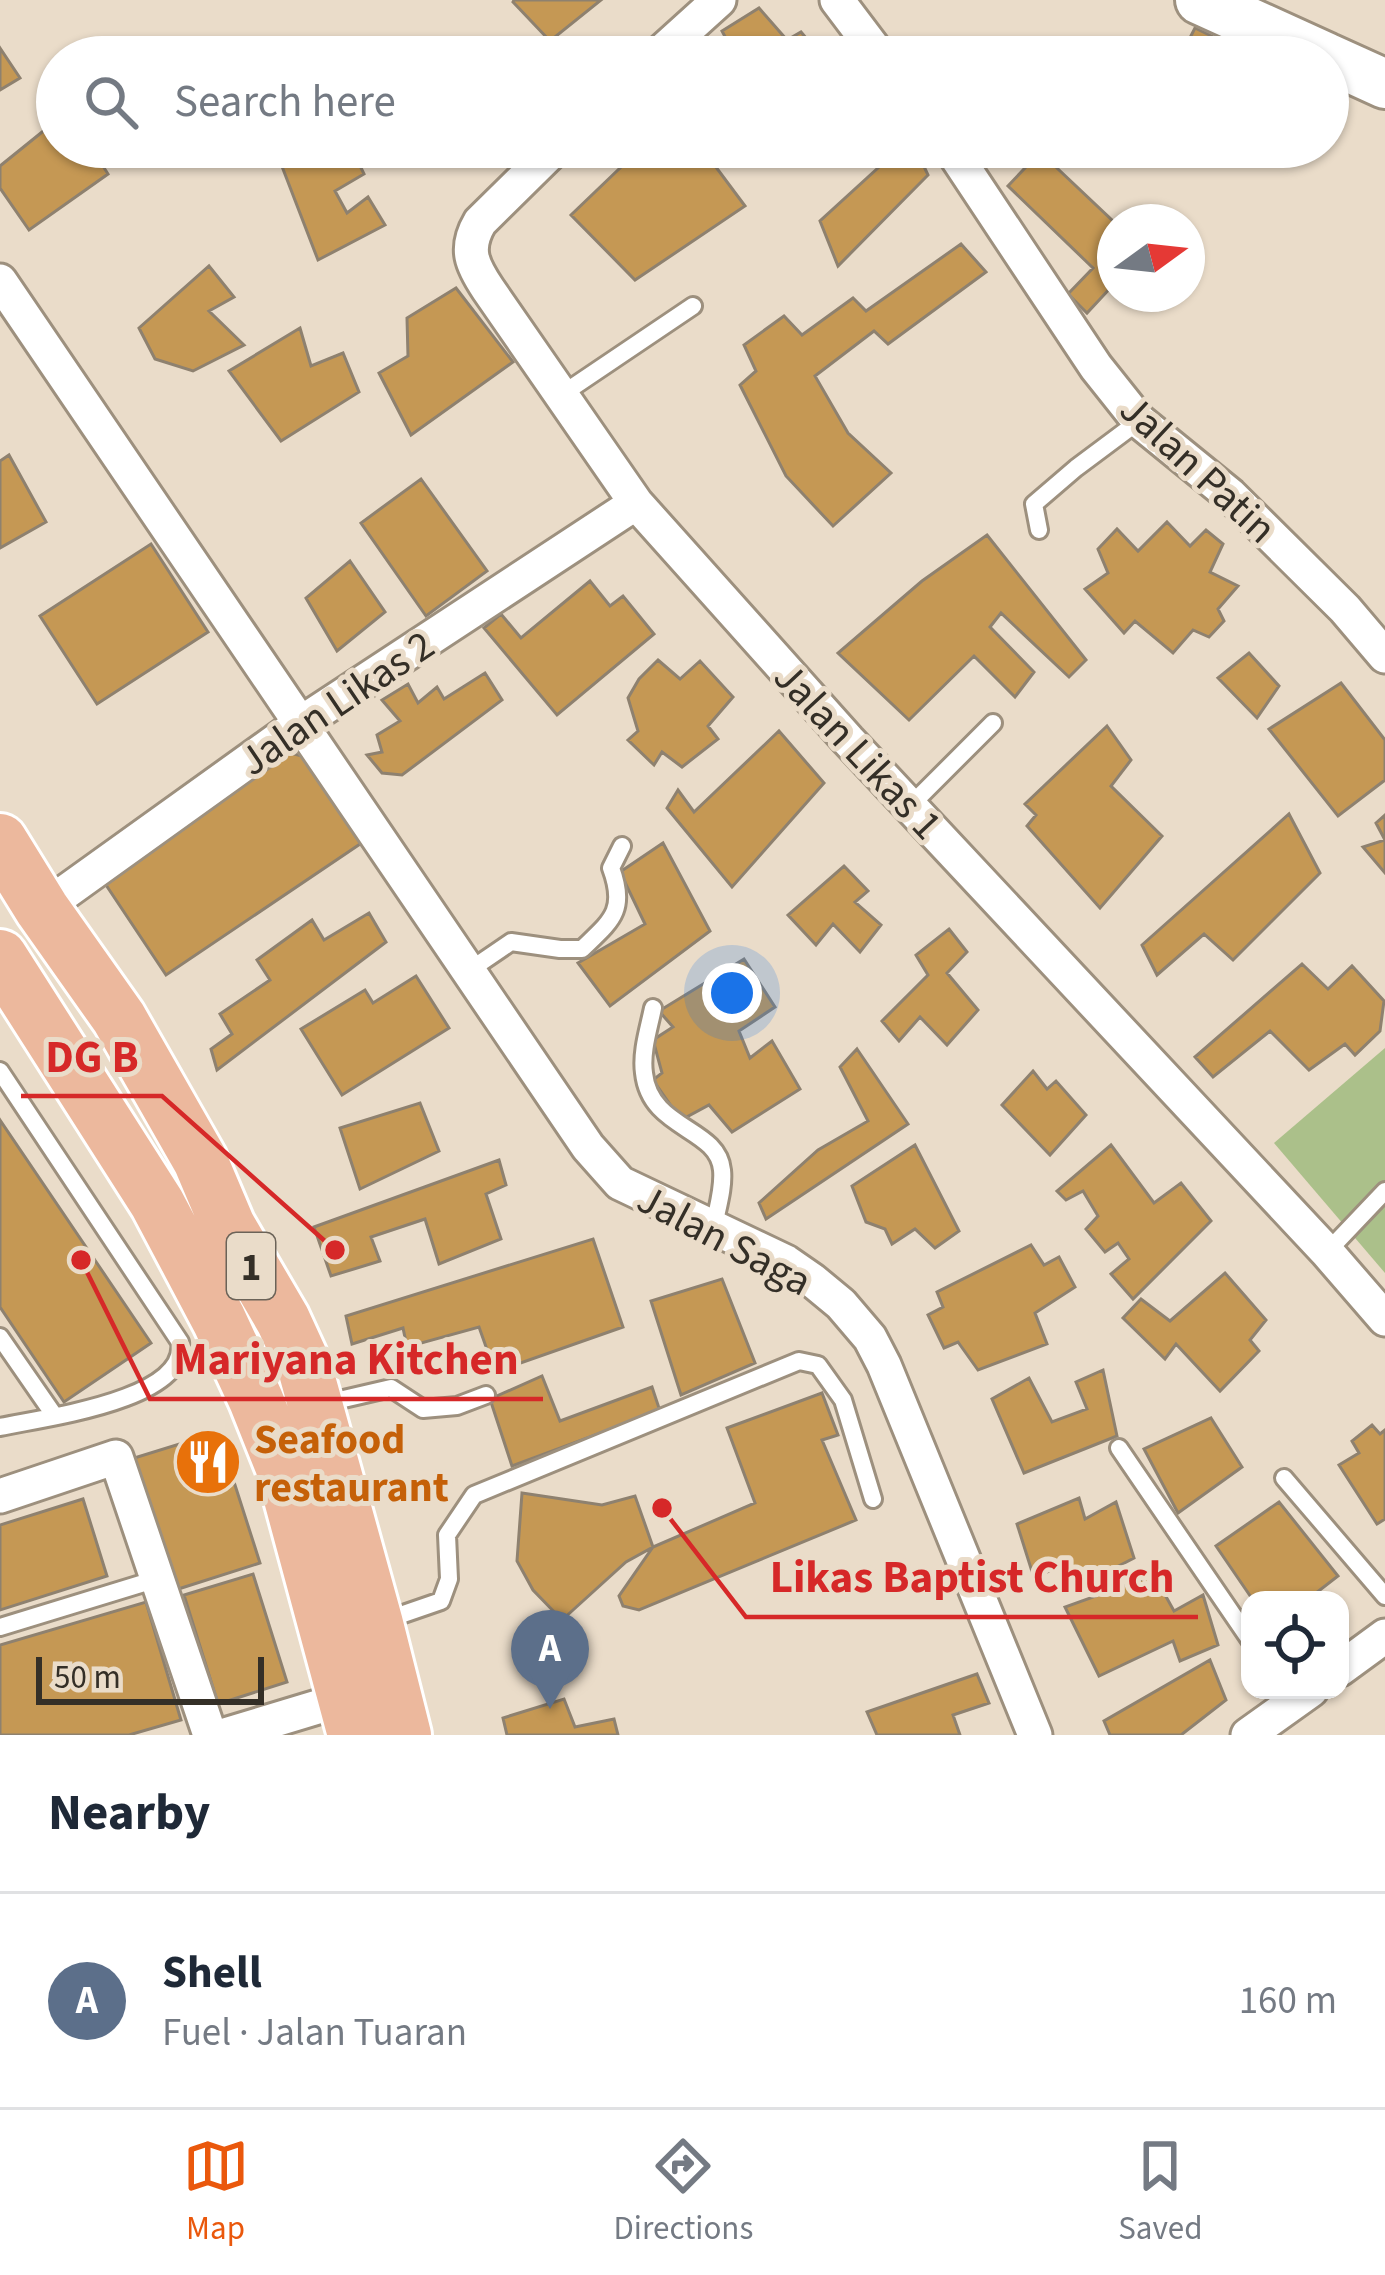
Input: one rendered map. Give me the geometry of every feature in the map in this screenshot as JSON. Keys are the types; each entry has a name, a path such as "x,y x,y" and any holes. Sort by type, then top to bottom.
{"main road":[{"path":"1229,6 1287,36"},
{"path":"1349,67 1385,84"},
{"name":"1","path":"0,841 118,1018 200,1160 228,1226 305,1368 404,1735"},
{"name":"1","path":"0,957 157,1203 256,1400 282,1465 350,1717"}],"street":[{"path":"679,36 719,0"},
{"path":"837,0 864,36"},
{"name":"Jalan Likas 1","path":"534,168 492,207 471,237 470,253 476,270 636,503 775,660 1385,1319"},
{"name":"Jalan Patin","path":"964,168 1096,367 1139,421 1231,495 1385,656"},
{"name":"Jalan Saga","path":"0,280 588,1148 620,1184 786,1262 842,1304 870,1338 1035,1735"},
{"name":"Jalan Likas 2","path":"42,909 301,723 636,503"},
{"path":"0,1496 116,1457 210,1735"},
{"path":"1349,1662 1385,1636"},
{"path":"1248,1735 1290,1699"},
{"path":"224,1735 350,1717"}],"lane":[{"path":"561,395 693,306"},
{"path":"1039,530 1034,504 1139,421"},
{"path":"910,806 993,723"},
{"path":"467,972 511,942 582,949 614,918 618,887 611,868 622,846"},
{"path":"653,1008 643,1071 649,1095 660,1112 706,1142 718,1156 722,1171 714,1226"},
{"path":"0,1071 179,1342 181,1353 176,1366 140,1393 110,1404 0,1427"},
{"path":"1327,1252 1385,1191"},
{"path":"0,1336 54,1415"},
{"path":"376,1624 441,1601 449,1579 447,1535 474,1495 799,1361 818,1365 843,1400 873,1499"},
{"path":"315,1406 391,1388 423,1409 457,1406 486,1395"},
{"path":"1119,1448 1241,1627"},
{"path":"1284,1478 1385,1595"},
{"path":"0,1627 157,1579"}],"green space":[{"path":"1385,1048 1385,1273 1274,1143"}],"building":[{"path":"601,0 556,36 545,36 513,2"},
{"path":"759,8 784,36 725,36 722,31"},
{"path":"0,48 20,78 0,90"},
{"path":"36,137 36,168 104,168 108,174 29,230 0,188 0,166"},
{"path":"283,168 361,168 364,174 335,191 347,213 368,197 385,225 318,260"},
{"path":"620,168 717,168 745,206 635,280 571,215"},
{"path":"878,168 925,168 928,175 838,266 820,221"},
{"path":"1025,168 1057,168 1097,206 1097,302 1087,313 1068,294 1093,268 1008,186"},
{"path":"961,244 986,272 888,344 874,331 815,376 848,433 891,473 833,526 786,476 740,385 756,371 744,345 784,316 802,335 853,298 866,311"},
{"path":"209,266 234,297 209,311 244,345 193,371 155,359 139,328"},
{"path":"456,288 513,362 411,435 379,373 408,356 407,318"},
{"path":"300,328 311,366 343,353 359,392 281,441 229,371"},
{"path":"9,455 46,522 0,548 0,461"},
{"path":"421,479 487,571 426,616 361,523"},
{"path":"1167,522 1190,546 1206,530 1223,544 1210,572 1238,586 1218,609 1224,621 1209,637 1193,630 1173,653 1135,621 1124,633 1085,589 1108,573 1098,549 1117,529 1138,551"},
{"path":"987,535 1086,660 1069,677 1001,613 990,627 1034,672 1015,697 974,656 909,720 838,653 922,581"},
{"path":"151,544 208,632 97,704 40,616"},
{"path":"350,561 385,612 337,651 306,598"},
{"path":"590,581 610,606 623,596 654,634 557,715 484,628 501,614 521,638"},
{"path":"1249,653 1279,686 1257,718 1218,678"},
{"path":"658,660 680,679 700,661 733,697 708,726 718,739 682,767 662,752 654,765 628,740 638,731 628,698"},
{"path":"485,673 502,700 402,775 382,773 367,755 382,752 377,735 400,721 382,700 408,684 418,703 437,687 444,699"},
{"path":"1341,683 1385,740 1385,780 1338,816 1269,729"},
{"path":"1107,726 1131,760 1111,786 1162,836 1100,908 1027,826 1036,815 1025,804"},
{"path":"779,731 824,783 732,887 667,808 678,790 694,812"},
{"path":"283,751 317,760 366,840 166,975 100,876"},
{"path":"1289,814 1320,873 1233,960 1204,934 1157,975 1142,945"},
{"path":"1385,815 1385,840 1376,823"},
{"path":"1385,840 1385,873 1363,847"},
{"path":"663,843 710,931 610,1006 578,963 645,924 620,872"},
{"path":"844,866 868,891 855,902 881,925 860,952 833,924 816,945 788,915"},
{"path":"369,913 386,942 217,1070 211,1049 232,1034 220,1014 270,980 257,960 312,920 324,940"},
{"path":"949,929 967,952 947,973 978,1010 947,1045 920,1017 899,1041 882,1021 928,975 916,955"},
{"path":"744,959 775,1007 739,1031 750,1058 772,1041 800,1089 732,1132 709,1105 681,1120 653,1080 662,1073 653,1040 673,1027 659,1011"},
{"path":"1302,964 1328,989 1352,966 1384,1001 1380,1031 1355,1055 1345,1044 1309,1070 1270,1031 1213,1077 1195,1057"},
{"path":"416,976 449,1028 342,1095 301,1029 365,990 373,1003"},
{"path":"857,1049 908,1124 766,1219 759,1203 818,1150 868,1121 840,1067"},
{"path":"1033,1071 1047,1089 1056,1081 1086,1115 1050,1155 1002,1105"},
{"path":"420,1103 439,1151 360,1189 340,1128"},
{"path":"0,1120 151,1343 64,1402 0,1307"},
{"path":"915,1145 959,1231 935,1248 915,1229 892,1244 885,1229 866,1222 852,1186"},
{"path":"1111,1145 1154,1203 1181,1183 1211,1221 1133,1299 1111,1274 1129,1259 1118,1243 1105,1252 1086,1229 1098,1216 1083,1191 1066,1200 1057,1191"},
{"path":"499,1160 506,1185 486,1194 501,1239 439,1264 425,1219 371,1237 380,1261 331,1276 314,1227"},
{"path":"593,1239 623,1327 495,1372 479,1327 407,1347 403,1328 352,1344 346,1316"},
{"path":"1031,1245 1044,1265 1059,1257 1075,1287 1035,1313 1047,1344 978,1370 958,1342 944,1348 928,1315 943,1307 937,1292"},
{"path":"1225,1273 1266,1320 1250,1340 1259,1351 1220,1391 1176,1344 1165,1359 1123,1318 1141,1299 1170,1321"},
{"path":"722,1279 755,1363 681,1395 651,1301"},
{"path":"1103,1370 1117,1436 1024,1473 992,1399 1029,1378 1052,1422 1087,1409 1076,1382"},
{"path":"542,1376 560,1421 652,1387 660,1411 512,1466 490,1399"},
{"path":"822,1393 838,1435 822,1440 856,1520 639,1610 623,1606 619,1596 653,1547 755,1503 727,1428"},
{"path":"1211,1418 1242,1467 1178,1513 1144,1449"},
{"path":"1372,1425 1380,1434 1385,1430 1385,1519 1377,1524 1339,1465 1359,1453 1352,1441"},
{"path":"218,1432 260,1563 172,1591 131,1459"},
{"path":"522,1493 602,1505 635,1496 653,1547 626,1562 562,1620 533,1590 517,1561"},
{"path":"1079,1498 1085,1519 1116,1502 1134,1558 1072,1590 1065,1564 1034,1578 1017,1524"},
{"path":"83,1499 107,1576 0,1610 0,1525"},
{"path":"1279,1502 1338,1576 1319,1591 1247,1591 1216,1546"},
{"path":"253,1574 287,1682 218,1704 184,1595"},
{"path":"1154,1575 1174,1611 1203,1595 1218,1645 1180,1661 1173,1641 1099,1676 1065,1607"},
{"path":"146,1602 181,1720 129,1735 0,1735 0,1645"},
{"path":"1210,1660 1226,1700 1181,1735 1110,1735 1104,1721"},
{"path":"977,1674 989,1703 953,1715 960,1735 877,1735 867,1712"},
{"path":"564,1699 575,1727 614,1719 618,1735 507,1735 503,1718"}],"place":[{"name":"DG B","path":"335,1250"},
{"name":"Mariyana Kitchen","path":"81,1260"},
{"name":"Seafood restaurant","path":"208,1462"},
{"name":"Likas Baptist Church","path":"662,1508"},
{"name":"Shell","path":"550,1709"}]}
